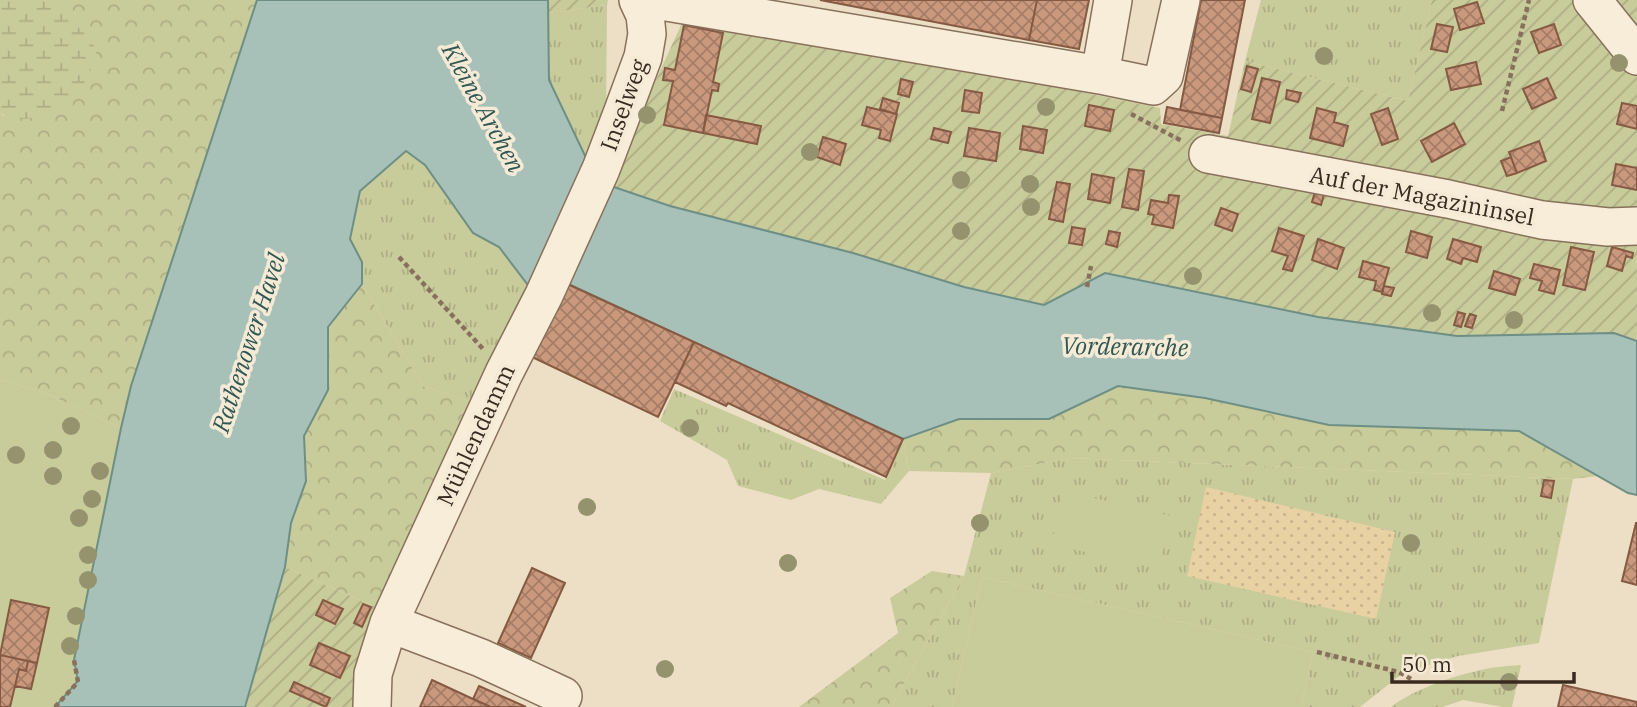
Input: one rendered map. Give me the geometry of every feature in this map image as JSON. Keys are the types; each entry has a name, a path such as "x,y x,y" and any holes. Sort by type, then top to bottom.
{"street":[{"name":"Inselweg","path":"601,169 643,57 647,34 645,15 638,0"},
{"path":"654,0 1153,86 1164,76 1181,0"},
{"path":"1100,75 1113,0"},
{"path":"1592,0 1637,56"},
{"name":"Auf der Magazininsel","path":"1208,154 1448,199 1542,220 1608,227 1637,226"},
{"name":"Mühlendamm","path":"372,707 373,674 389,623 601,169"},
{"path":"389,623 481,659 563,696"}],"path":[{"path":"1502,111 1529,0"},
{"path":"399,257 504,373"},
{"path":"1087,287 1091,265"},
{"path":"1317,652 1399,672 1411,679"},
{"path":"55,707 78,681 74,660"}],"green space":[{"path":"0,0 57,0 97,50 84,83 69,101 50,113 23,119 0,113"},
{"path":"57,0 257,0 131,386 121,428 41,391 0,380 0,113 4,116 87,36 70,20"},
{"path":"548,0 608,0 607,5 548,13"},
{"path":"1261,0 1432,0 1408,101 1245,61"},
{"path":"1432,0 1637,0 1637,341 1614,333 1457,336 1318,317 1105,273 1044,305 964,287 853,253 670,206 608,185 687,12 1160,108 1161,124 1228,136 1245,61 1408,101"},
{"path":"607,5 606,115 589,164 549,80 548,13"},
{"path":"406,151 425,165 473,233 499,247 531,289 478,404 423,386 362,284 362,262 350,239 360,191"},
{"path":"362,284 423,386 478,404 380,609 285,567 291,523 306,481 304,436 328,390 328,327"},
{"path":"0,380 41,391 121,428 74,660 78,682 55,707 0,707"},
{"path":"1118,386 1205,398 1329,425 1519,431 1598,476 1573,479 1070,458 991,473 909,471 903,439 959,419 1049,419"},
{"path":"674,389 885,480 903,439 909,471 881,504 819,489 791,500 738,486 727,460 660,421"},
{"path":"1070,458 1573,479 1539,643 1458,656 1403,673 1360,707 1301,707 1313,652 982,577 952,707 891,707 964,576 991,473"},
{"path":"1064,491 1171,516 1159,569 1051,544"},
{"path":"285,567 380,609 356,707 245,707"},
{"path":"932,571 964,576 891,707 799,707 898,633 890,598"},
{"path":"982,577 1313,652 1301,707 952,707"},
{"path":"1521,665 1512,707 1463,700 1443,707 1391,707 1421,690 1455,677"}],"sand":[{"path":"1206,487 1395,532 1376,619 1187,576"}],"water":[{"path":"257,0 548,0 549,80 589,164 531,289 499,247 473,233 425,165 406,151 360,191 350,239 362,262 362,284 328,327 328,390 304,436 306,481 291,523 285,567 245,707 55,707 78,681 74,660 131,386"},
{"name":"Vorderarche","path":"608,185 670,206 853,253 964,287 1044,305 1105,273 1318,317 1457,336 1614,333 1637,341 1637,495 1628,493 1519,431 1329,425 1205,398 1118,386 1049,419 959,419 903,439 564,282"}],"building":[{"path":"820,0 1037,0 1029,40"},
{"path":"1037,0 1089,0 1079,49 1029,40"},
{"path":"1201,0 1245,0 1222,118 1180,110"},
{"path":"1477,2 1484,23 1460,30 1454,9"},
{"path":"1437,24 1453,27 1447,52 1431,49"},
{"path":"1554,24 1561,45 1539,53 1531,32"},
{"path":"684,25 723,33 713,82 719,84 718,91 712,90 703,133 664,125 673,81 663,80 665,68 675,70"},
{"path":"1476,62 1481,84 1451,90 1446,69"},
{"path":"1247,66 1258,69 1251,92 1241,89"},
{"path":"1262,78 1280,82 1270,123 1252,119"},
{"path":"1547,78 1556,98 1532,109 1523,89"},
{"path":"901,79 913,82 909,97 898,94"},
{"path":"965,90 982,93 979,113 962,111"},
{"path":"1287,90 1301,93 1298,102 1286,99"},
{"path":"883,98 899,103 896,114 880,109"},
{"path":"1622,103 1637,106 1637,129 1617,124"},
{"path":"1089,105 1114,110 1110,131 1085,126"},
{"path":"867,107 897,114 890,141 879,138 881,130 862,125"},
{"path":"1167,107 1222,118 1219,133 1164,123"},
{"path":"1317,108 1336,113 1334,122 1348,126 1343,146 1310,138"},
{"path":"1388,108 1398,139 1382,145 1371,114"},
{"path":"706,115 761,126 757,144 703,133"},
{"path":"1454,123 1465,144 1432,162 1421,141"},
{"path":"1023,126 1047,130 1043,153 1020,149"},
{"path":"934,128 951,132 948,143 931,139"},
{"path":"969,128 1000,133 996,161 964,156"},
{"path":"823,137 846,144 840,165 817,157"},
{"path":"1539,141 1546,161 1517,173 1509,152"},
{"path":"1511,157 1517,173 1507,176 1501,161"},
{"path":"1616,164 1637,168 1637,190 1612,185"},
{"path":"1129,169 1144,171 1138,210 1122,207"},
{"path":"1092,174 1114,178 1110,203 1088,199"},
{"path":"1057,182 1070,184 1063,222 1049,219"},
{"path":"1316,188 1325,191 1321,205 1312,202"},
{"path":"1169,195 1179,196 1173,228 1152,224 1154,215 1148,214 1151,200 1168,203"},
{"path":"1221,208 1238,214 1232,231 1215,225"},
{"path":"1072,227 1085,229 1082,245 1069,243"},
{"path":"1279,228 1304,236 1292,271 1283,269 1288,256 1272,251"},
{"path":"1109,231 1120,233 1117,247 1106,244"},
{"path":"1411,231 1432,237 1427,258 1406,252"},
{"path":"1318,239 1344,248 1337,269 1312,260"},
{"path":"1453,239 1481,247 1477,262 1463,258 1461,264 1447,259"},
{"path":"1571,247 1594,252 1585,290 1563,285"},
{"path":"1612,247 1633,253 1632,258 1626,256 1622,271 1607,266"},
{"path":"1363,261 1389,268 1382,292 1374,290 1376,281 1359,277"},
{"path":"1534,264 1560,270 1554,294 1539,290 1542,281 1530,278"},
{"path":"1494,271 1520,279 1515,295 1489,288"},
{"path":"563,282 694,342 658,417 532,357"},
{"path":"1384,286 1394,288 1391,296 1382,294"},
{"path":"1458,312 1465,314 1461,327 1454,325"},
{"path":"1470,314 1476,316 1472,328 1465,326"},
{"path":"694,342 903,439 886,477 728,403 726,406 675,382"},
{"path":"1544,480 1554,481 1551,498 1541,496"},
{"path":"1637,523 1637,585 1622,581"},
{"path":"532,568 565,583 531,658 498,643"},
{"path":"11,600 49,608 37,663 0,655"},
{"path":"323,600 343,609 335,624 316,615"},
{"path":"363,604 371,607 362,627 354,623"},
{"path":"319,643 350,656 340,678 310,665"},
{"path":"0,655 28,661 26,671 19,669 10,707 0,707"},
{"path":"28,661 37,663 31,689 15,686 19,669 26,671"},
{"path":"432,680 473,699 491,707 420,707"},
{"path":"294,682 330,698 326,707 290,691"},
{"path":"1563,685 1637,702 1637,707 1558,707"},
{"path":"479,686 526,707 491,707 473,699"}],"water label":[{"name":"Kleine Archen","path":"483,108"},
{"name":"Rathenower Havel","path":"249,343"}]}
